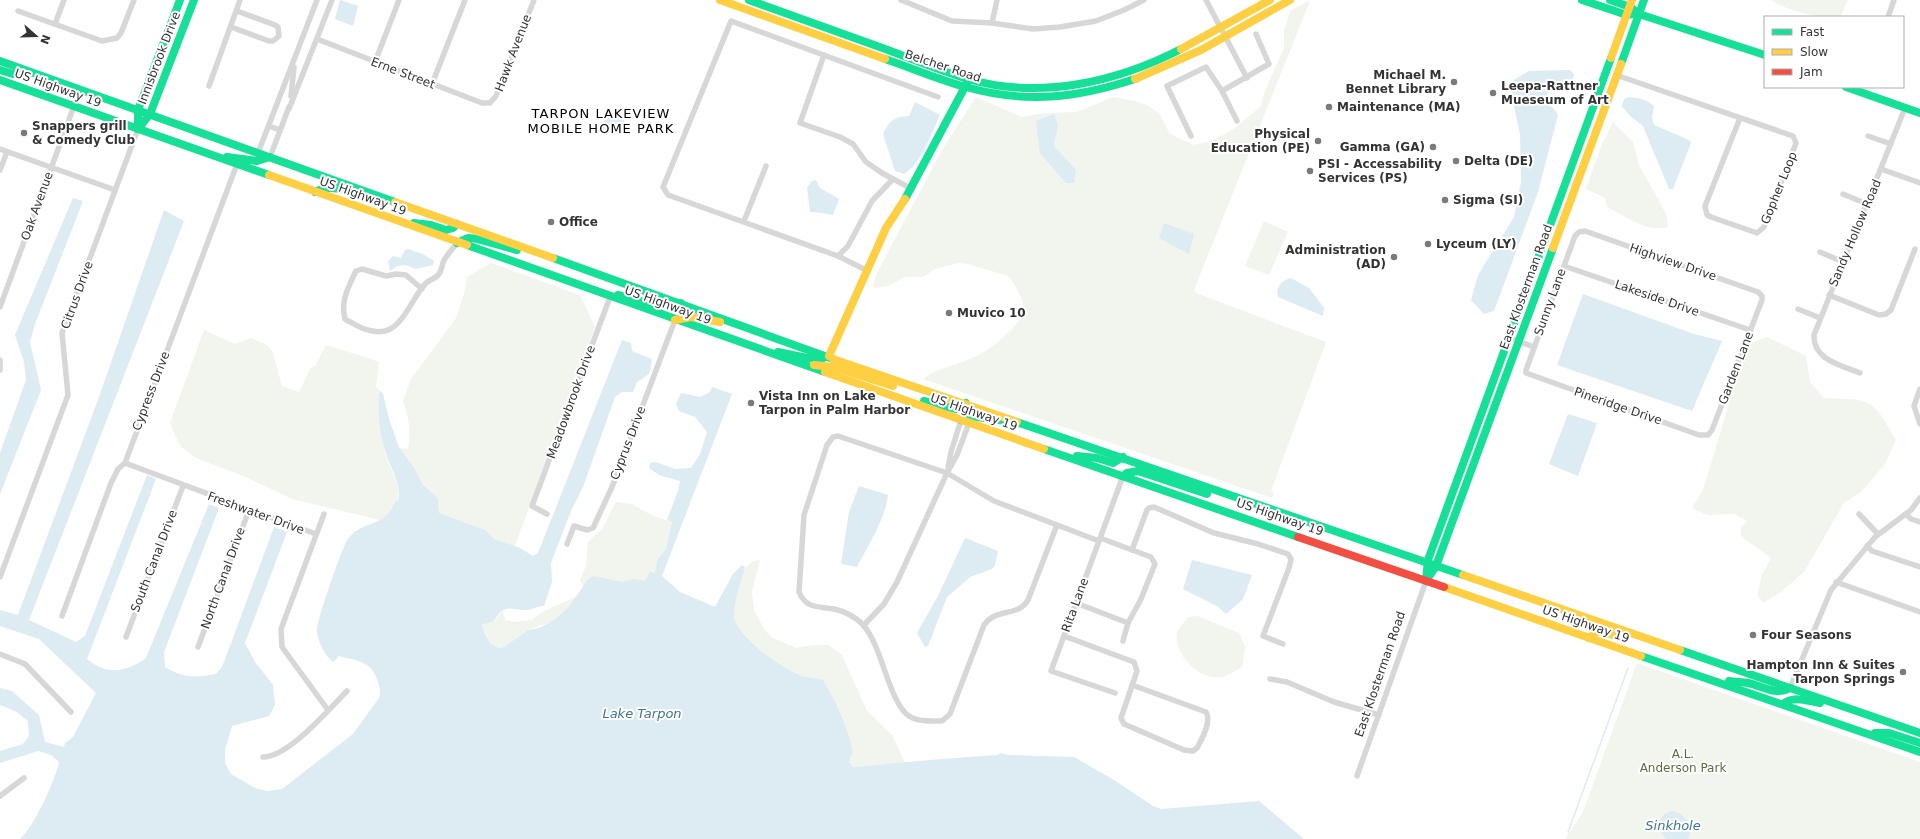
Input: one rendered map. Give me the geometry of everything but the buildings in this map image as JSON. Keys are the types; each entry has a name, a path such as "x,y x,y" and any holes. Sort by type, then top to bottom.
{"main road":[{"name":"Innisbrook Drive","path":"138,129 138,110 180,0"},
{"name":"Innisbrook Drive","path":"138,129 150,114 194,0"},
{"name":"Belcher Road","path":"720,0 965,87 1000,95 1039,98 1065,97 1101,91 1143,78 1290,0"},
{"name":"Belcher Road","path":"749,0 969,79 1033,88 1094,82 1140,68 1270,0"},
{"path":"1582,0 1627,15 1639,14 1764,55"},
{"path":"1610,0 1631,3 1639,14"},
{"name":"East Klosterman Road","path":"1426,581 1436,566 1644,0"},
{"name":"East Klosterman Road","path":"1426,581 1427,562 1631,3"},
{"name":"US Highway 19","path":"0,61 150,114 263,157 366,191 913,387 1022,422 1920,733"},
{"path":"0,70 13,74 38,74"},
{"path":"760,350 796,354 810,359 829,356 886,228 912,189 969,79"},
{"name":"US Highway 19","path":"0,80 965,422 1920,752"},
{"path":"1849,88 1920,113"},
{"path":"215,156 263,157 276,178"},
{"path":"315,192 318,189 328,187 341,190 366,191"},
{"path":"396,221 431,225 446,230 453,228 457,224"},
{"path":"457,243 469,238 474,238 500,247 541,254"},
{"path":"589,289 635,298 664,307 675,307 681,303"},
{"path":"675,320 689,315 704,320 736,323"},
{"path":"804,365 825,366 895,387 913,387"},
{"path":"895,397 908,396 956,409 960,409 966,403"},
{"path":"965,422 970,416 977,416 991,420 1022,422"},
{"path":"1060,454 1096,458 1111,463 1119,462 1123,457"},
{"path":"1123,476 1127,473 1138,471 1225,500 1242,499"},
{"path":"1589,638 1598,631 1663,645"},
{"path":"1709,679 1747,683 1776,692 1786,691 1790,688"},
{"path":"1783,704 1787,700 1797,699 1842,706"},
{"path":"1863,732 1889,733 1920,743"}],"street":[{"path":"55,24 64,0"},
{"path":"18,11 102,41 117,38 121,33 134,0"},
{"path":"209,86 240,0"},
{"path":"263,157 269,126 317,0"},
{"path":"263,157 280,130 332,0"},
{"path":"375,62 399,0"},
{"path":"432,84 465,0"},
{"name":"Hawk Avenue","path":"490,103 496,96 534,0"},
{"path":"901,0 952,21 992,23 1033,29 1067,27 1096,21 1144,0"},
{"path":"992,23 997,0"},
{"path":"1206,0 1247,78"},
{"path":"1888,16 1894,0"},
{"path":"230,27 273,41 279,36 278,27 275,25 237,11"},
{"path":"866,270 838,256 668,195 663,187 731,21 938,97"},
{"path":"1222,92 1269,64 1256,34"},
{"name":"Erne Street","path":"317,39 432,84 482,102 490,103"},
{"path":"824,55 800,123 840,137 853,144 866,162 893,180 912,189"},
{"path":"289,109 295,59"},
{"path":"1191,136 1167,86 1206,67 1222,92 1237,121"},
{"path":"278,103 293,81 304,69"},
{"name":"Gopher Loop","path":"1616,75 1793,136 1796,143 1764,227 1756,233 1711,218 1706,212 1705,206 1740,118"},
{"name":"Oak Avenue","path":"0,307 74,106"},
{"name":"Sandy Hollow Road","path":"1860,373 1822,357 1817,349 1814,338 1829,295 1905,108"},
{"path":"269,126 280,130"},
{"name":"Citrus Drive","path":"0,577 68,395 62,333 138,129"},
{"path":"1868,136 1891,144"},
{"path":"0,149 115,190"},
{"path":"0,170 7,152"},
{"name":"Cypress Drive","path":"62,616 111,483 118,468 124,464 237,164"},
{"path":"744,221 766,166"},
{"path":"1881,169 1920,183"},
{"path":"838,256 848,246 872,201 893,180"},
{"path":"1843,194 1867,204"},
{"name":"Sunny Lane","path":"1529,375 1526,370 1534,347 1575,236 1581,231"},
{"name":"Highview Drive","path":"1581,231 1758,292 1762,298"},
{"path":"422,289 406,275 396,274 386,276 362,269 356,271 345,294 343,312 345,319 367,330 386,331 396,325 422,289 426,283 438,275 444,259 457,243"},
{"path":"1829,295 1879,315 1886,314 1891,310 1915,250"},
{"path":"1820,252 1843,262"},
{"name":"Lakeside Drive","path":"1564,266 1750,330"},
{"name":"Meadowbrook Drive","path":"547,514 532,506 610,297"},
{"name":"Garden Lane","path":"1707,435 1712,430 1762,298"},
{"path":"1798,309 1820,318"},
{"name":"Cyprus Drive","path":"567,544 574,526 587,530 593,528 612,487 675,320"},
{"path":"1510,338 1534,347"},
{"path":"0,360 0,370"},
{"name":"Pineridge Drive","path":"1529,375 1700,435 1707,435"},
{"path":"1920,389 1914,406 1920,424"},
{"path":"864,625 884,604 897,582 947,472 951,452 965,422"},
{"path":"1057,525 1028,600 1020,610 998,614 988,620 984,625 950,714 942,721 914,719 901,708 871,636 864,625 842,611 817,608 808,605 799,592 804,515 830,440 833,437 843,436 947,472 994,501 1057,525 1132,550 1154,560 1155,564 1146,589 1128,623 1123,641"},
{"name":"Freshwater Drive","path":"124,464 316,534 281,629 280,637 282,647 328,710"},
{"name":"Rita Lane","path":"1114,693 1051,671 1123,476"},
{"name":"South Canal Drive","path":"126,636 182,486"},
{"path":"1790,688 1826,596 1836,582 1878,534 1906,514 1920,498"},
{"path":"1132,550 1150,508 1154,507 1214,533 1258,544 1288,554 1291,559 1289,568 1263,636 1284,644"},
{"name":"North Canal Drive","path":"198,647 249,510"},
{"path":"316,534 324,514"},
{"path":"1859,514 1878,534"},
{"path":"1906,514 1911,519 1920,522"},
{"path":"1867,546 1872,550 1920,567"},
{"name":"East Klosterman Road","path":"1357,776 1426,581"},
{"path":"1836,582 1920,612"},
{"path":"1076,604 1128,623"},
{"path":"1064,636 1134,662 1137,671 1132,685 1121,718 1124,724 1184,750 1193,751 1197,748 1208,722 1208,715 1206,712 1132,685"},
{"path":"0,654 25,664 71,712"},
{"path":"1270,679 1287,682 1334,702 1379,715"},
{"path":"263,757 270,757 296,742 347,691"},
{"path":"0,796 24,778"}],"green space":[{"path":"1771,0 1848,0 1840,16 1804,14"},
{"path":"1310,1 1194,290 1196,293 1326,342 1271,491 1274,494 1272,498 923,379 938,370 960,363 991,348 1012,329 1024,313 1023,302 1014,283 1008,276 968,264 958,263 935,269 923,277 905,277 888,286 875,288 873,286 877,273 942,150 976,97 1022,117 1044,113 1077,112 1113,97 1147,105 1159,113 1170,134 1194,145 1214,140 1234,129 1261,106 1265,91 1284,48 1284,29 1291,10","holes":["1053,114 1058,125 1054,146 1075,170 1050,162 1042,154 1038,139"]},
{"path":"1613,122 1633,142 1639,165 1666,214 1668,227 1652,228 1636,223 1607,207 1605,198 1586,189 1602,144"},
{"path":"1264,221 1288,232 1269,275 1245,266"},
{"path":"491,263 580,295 595,327 512,554 439,513 438,498 423,485 415,469 400,448 408,449 409,425 403,401 411,379 456,318 464,294 467,277"},
{"path":"204,330 235,344 251,338 267,345 273,353 282,386 299,392 311,367 315,366 326,345 379,362 376,386 379,390 379,414 385,453 397,485 398,500 396,509 380,520 292,499 248,478 196,458 180,446 170,423"},
{"path":"1767,337 1806,356 1810,382 1824,398 1852,399 1869,404 1875,408 1881,416 1896,440 1885,464 1861,492 1844,503 1804,572 1781,592 1763,603 1758,595 1761,577 1771,558 1741,536 1741,528 1747,521 1734,514 1707,515 1692,508 1703,490 1738,374 1751,343"},
{"path":"616,502 632,504 653,516 672,522 666,549 657,560 653,586 528,630 504,647 498,648 491,644 482,624 496,620 502,611 506,620 515,622 531,620 544,611 575,597 584,588 580,580 586,566 588,542 602,529"},
{"path":"760,560 752,592 754,610 764,629 771,637 796,648 813,645 829,645 842,655 867,711 892,735 906,765 880,769 853,767 844,755 845,753 853,755 838,726 804,678 776,679 725,620 741,572 753,561"},
{"path":"1198,616 1239,633 1245,647 1242,667 1223,677 1215,677 1206,675 1190,665 1179,650 1177,633 1188,617"},
{"name":"A.L. Anderson Park","path":"1637,663 1920,762 1920,839 1565,839 1583,812"}],"water":[{"path":"340,0 358,6 353,26 335,19"},
{"path":"1570,70 1574,74 1573,80 1575,85 1572,91 1552,90 1547,94 1547,103 1558,115 1538,192 1494,311 1484,314 1471,300 1478,275 1514,217 1521,182 1520,134 1512,97 1512,81 1529,71"},
{"path":"1629,97 1642,99 1654,106 1652,118 1654,125 1689,140 1691,143 1673,189 1669,189 1643,126 1630,116 1622,106 1624,99"},
{"path":"915,102 940,115 921,156 910,170 904,174 895,171 883,134 890,122 896,118 909,116"},
{"path":"605,112 625,119 618,134 602,130"},
{"path":"1054,114 1058,125 1054,146 1076,170 1074,183 1066,183 1040,153 1036,121"},
{"path":"816,180 820,188 839,199 833,215 810,212 807,188 812,181"},
{"path":"73,198 83,201 35,324 30,342 41,390 0,494 0,453 26,380 24,362 15,335"},
{"name":"Lake Tarpon","path":"164,210 184,221 29,620 76,642 85,636 147,475 156,479 87,659 102,668 117,670 132,666 146,658 209,504 219,508 164,652 165,667 172,671 190,676 216,674 222,667 274,527 287,532 245,643 255,662 273,685 275,705 269,716 232,726 225,750 225,763 231,774 255,788 267,791 282,789 353,734 379,698 379,686 372,670 363,663 339,656 333,662 322,647 318,638 317,630 330,584 348,539 363,527 383,518 389,513 396,501 398,501 399,489 386,454 380,430 379,390 383,394 389,419 399,447 415,469 423,485 438,498 439,513 485,530 494,539 520,548 533,556 538,553 622,340 631,343 632,351 652,359 649,374 637,382 633,392 622,392 615,397 583,487 571,511 551,563 552,582 544,606 528,610 507,609 501,612 492,622 482,624 491,644 498,648 504,647 528,630 539,628 554,620 569,607 588,579 594,576 622,582 634,579 645,581 650,572 655,573 657,560 666,549 672,522 667,520 678,491 680,481 659,475 649,468 650,463 656,462 675,469 691,468 700,454 707,432 695,417 679,411 676,404 681,393 700,397 710,392 712,387 732,394 662,576 680,592 715,607 733,574 742,565 745,567 735,603 734,615 736,623 751,643 774,661 796,674 823,680 846,727 852,746 853,755 851,755 849,762 853,767 998,755 1000,753 1008,755 1074,757 1114,780 1153,806 1161,809 1259,801 1304,839 20,839 26,833 43,803 59,762 51,755 38,751 0,763 0,751 23,744 29,736 28,721 17,712 0,705 0,688 12,691 39,715 45,742 64,747 65,743 73,737 96,693 39,639 0,626 0,610 18,615 99,397"},
{"path":"1164,223 1194,234 1189,254 1159,238"},
{"path":"408,249 423,254 434,261 433,265 416,269 406,265 397,266 390,271 388,261 393,256 401,258 405,250"},
{"path":"1291,278 1309,288 1324,308 1323,316 1278,297 1278,288 1280,285"},
{"path":"1583,294 1694,334 1722,341 1692,411 1557,365"},
{"path":"1568,414 1597,423 1578,476 1549,464"},
{"path":"859,486 888,495 880,523 857,567 841,564 849,512"},
{"path":"965,538 998,551 995,565 992,569 970,577 947,597 928,646 925,647 917,633 938,596"},
{"path":"1192,560 1252,575 1243,599 1226,614 1217,606 1183,589"},
{"name":"Sinkhole","path":"1673,811 1682,815 1688,822 1690,834 1688,839 1666,839 1663,835 1660,826 1661,818 1668,812"}],"waterway":[{"path":"1568,832 1628,668"}],"traffic: fast":[{"path":"138,129 138,110 180,0"},
{"path":"138,129 150,114 194,0"},
{"path":"749,0 968,79 995,85 1023,88 1050,87 1104,79 1131,71 1181,49"},
{"path":"1582,0 1627,15 1632,14"},
{"path":"1610,0 1630,7 1639,14 1764,55"},
{"path":"1621,64 1644,0"},
{"path":"1426,580 1428,560 1611,58"},
{"path":"885,59 956,84 1010,96 1031,97 1072,94 1093,91 1135,79"},
{"path":"0,61 395,202"},
{"path":"0,70 13,74 28,74"},
{"path":"0,80 269,175"},
{"path":"905,199 967,83"},
{"path":"1849,88 1920,113"},
{"path":"227,157 257,161 270,157"},
{"path":"315,192 325,188 356,191"},
{"path":"414,223 431,225 446,230 453,228 457,224"},
{"path":"457,243 468,238 472,238 517,250"},
{"path":"467,245 825,372"},
{"path":"1426,581 1436,566 1553,248"},
{"path":"553,258 833,359"},
{"path":"618,295 657,305 673,305 681,303"},
{"path":"778,352 807,358 823,358"},
{"path":"924,401 956,409 960,409 966,403"},
{"path":"961,420 970,416 1006,421"},
{"path":"1017,422 1463,575"},
{"path":"1044,449 1298,537"},
{"path":"1077,456 1097,458 1113,463 1123,457"},
{"path":"1123,476 1127,473 1138,471 1207,494"},
{"path":"1680,650 1920,733"},
{"path":"1641,656 1920,752"},
{"path":"1729,681 1753,684 1774,691 1790,688"},
{"path":"1783,704 1787,701 1796,699 1820,703"},
{"path":"1875,733 1889,733 1920,743"}],"traffic: slow":[{"path":"720,0 885,59"},
{"path":"1181,49 1270,0"},
{"path":"1135,79 1201,50 1290,0"},
{"path":"1611,58 1632,0"},
{"path":"1553,248 1621,64"},
{"path":"269,175 467,245"},
{"path":"829,356 886,228 905,199"},
{"path":"395,202 553,258"},
{"path":"675,320 691,317 720,322"},
{"path":"833,359 1017,422"},
{"path":"814,365 833,367 893,386"},
{"path":"825,372 1044,449"},
{"path":"1463,575 1680,650"},
{"path":"1444,587 1641,656"},
{"path":"1589,638 1598,631 1620,637"}],"traffic: jam":[{"path":"1298,537 1444,587"}],"place":[{"name":"Michael M. Bennet Library","path":"1454,82"},
{"name":"Leepa-Rattner Mueseum of Art","path":"1493,93"},
{"name":"Maintenance (MA)","path":"1329,107"},
{"name":"Snappers grill & Comedy Club","path":"24,133"},
{"name":"Physical Education (PE)","path":"1318,141"},
{"name":"Gamma (GA)","path":"1433,147"},
{"name":"Delta (DE)","path":"1456,161"},
{"name":"PSI - Accessability Services (PS)","path":"1310,171"},
{"name":"Sigma (SI)","path":"1445,200"},
{"name":"Office","path":"551,222"},
{"name":"Lyceum (LY)","path":"1428,244"},
{"name":"Administration (AD)","path":"1394,257"},
{"name":"Muvico 10","path":"949,313"},
{"name":"Vista Inn on Lake Tarpon in Palm Harbor","path":"751,403"},
{"name":"Four Seasons","path":"1753,635"},
{"name":"Hampton Inn & Suites Tarpon Springs","path":"1903,672"}],"district":[{"name":"TARPON LAKEVIEW MOBILE HOME PARK","path":"601,120"}]}
